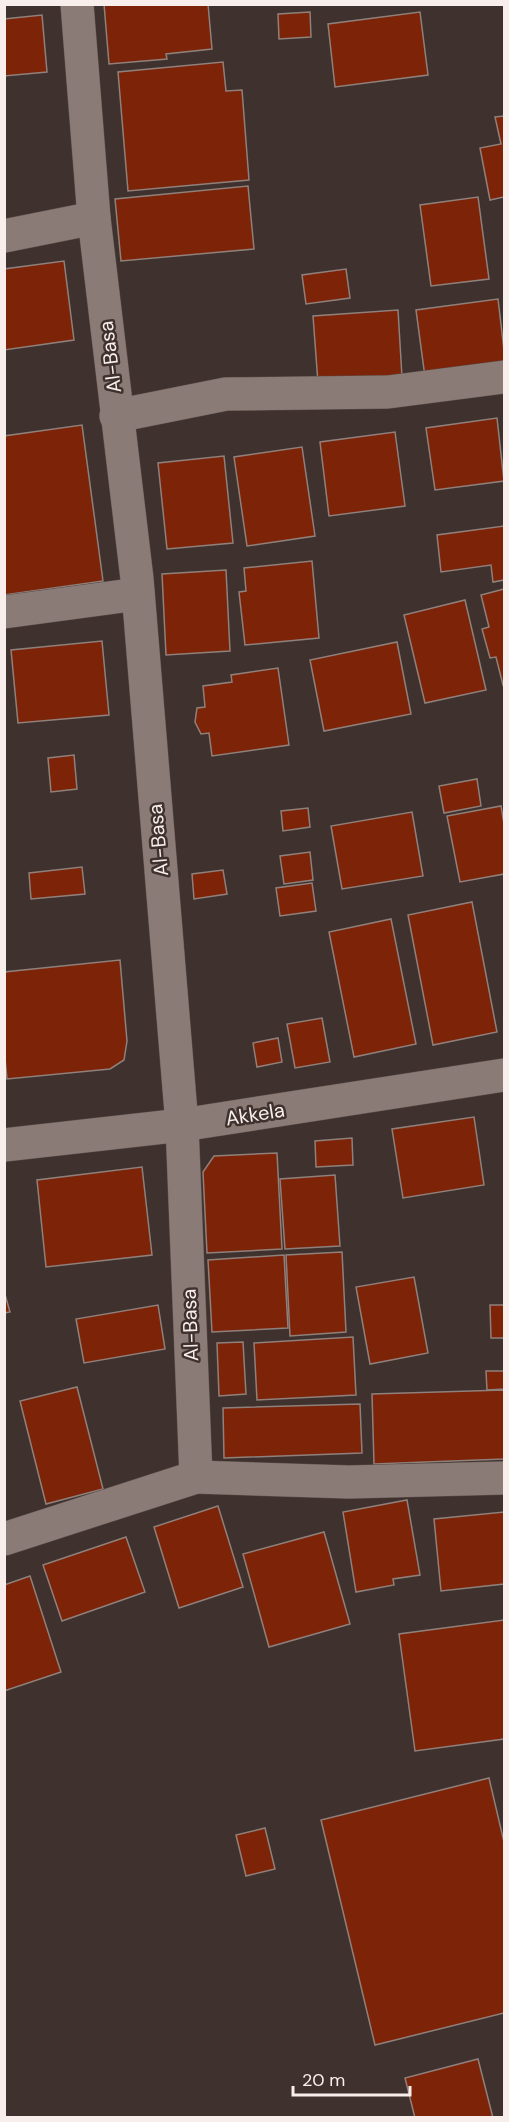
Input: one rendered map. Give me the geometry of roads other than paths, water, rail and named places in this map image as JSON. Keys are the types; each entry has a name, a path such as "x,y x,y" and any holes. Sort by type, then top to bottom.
{"street":[{"name":"Al-Basa","path":"76,4 94,218 138,594 182,1125 196,1477"},
{"path":"4,236 94,218"},
{"path":"117,416 226,394 388,392 504,377"},
{"path":"4,612 138,594"},
{"name":"Akkela","path":"4,1145 182,1125 504,1075"},
{"path":"4,1539 196,1477 349,1482 504,1478"}]}
